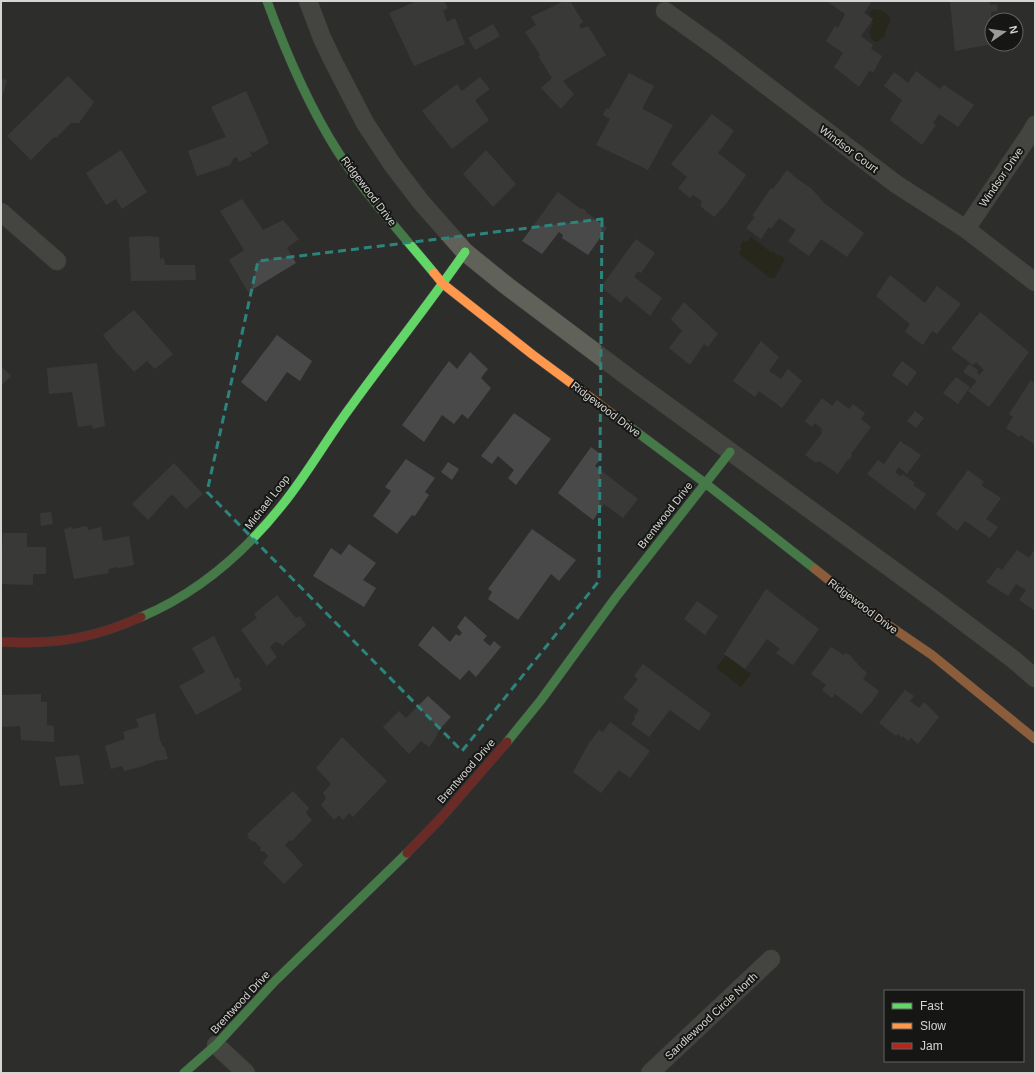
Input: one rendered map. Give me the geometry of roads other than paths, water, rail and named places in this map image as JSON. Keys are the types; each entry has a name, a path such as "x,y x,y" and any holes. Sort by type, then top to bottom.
{"street":[{"name":"Ridgewood Drive","path":"266,1 283,45 315,110 338,151 366,191 443,284 533,355 705,483 869,612 932,655 1030,733 1035,739"},
{"path":"308,1 322,38 365,123 392,164 421,202 465,252 507,286 730,452 933,599 1013,659 1035,678"},
{"name":"Windsor Court","path":"665,11 717,48 896,184 966,229 1035,282"},
{"name":"Windsor Drive","path":"966,229 1035,125"},
{"path":"1,212 57,261"},
{"name":"Michael Loop","path":"1,642 20,644 54,642 83,637 108,630 160,610 206,582 229,563 248,544 282,505 340,422 443,284 465,252"},
{"name":"Brentwood Drive","path":"184,1073 216,1045 274,982 387,874 441,818 492,760 541,700 616,597 730,452"},
{"name":"Sandlewood Circle North","path":"650,1073 772,959"},
{"path":"216,1045 246,1073"}]}
